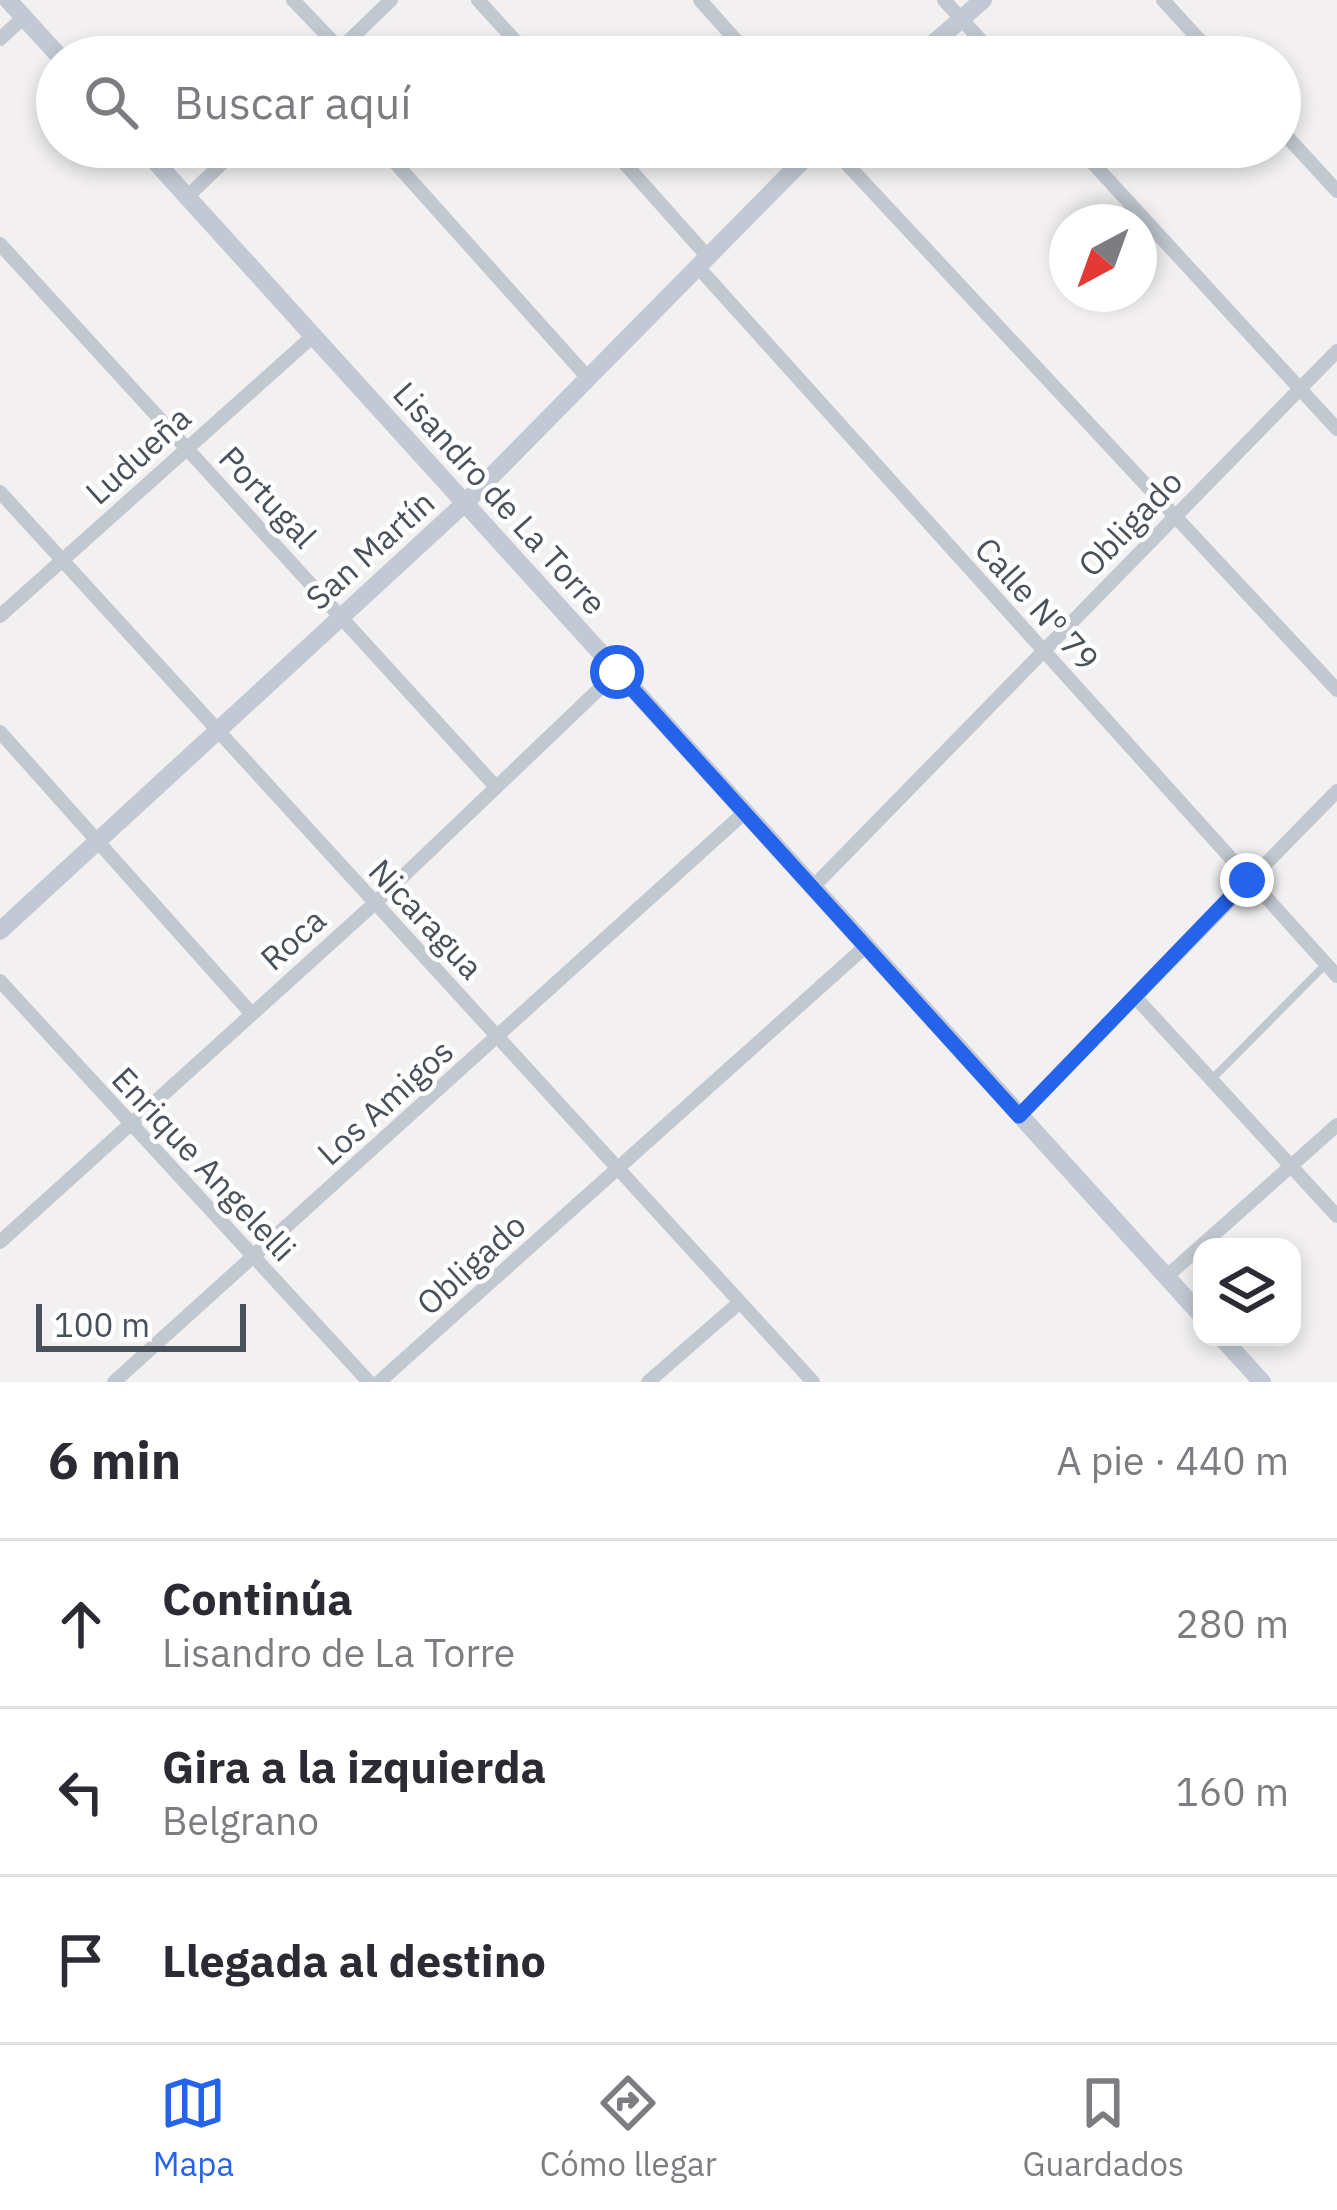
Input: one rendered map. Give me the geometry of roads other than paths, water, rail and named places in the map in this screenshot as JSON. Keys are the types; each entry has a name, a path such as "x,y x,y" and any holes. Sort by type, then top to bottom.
{"street":[{"path":"8,0 41,36"},
{"path":"293,0 322,36"},
{"path":"354,36 391,0"},
{"path":"478,0 511,36"},
{"path":"700,0 732,36"},
{"path":"944,0 977,36"},
{"path":"942,36 982,0"},
{"path":"1163,0 1196,36"},
{"path":"0,39 24,17"},
{"path":"1301,151 1337,191"},
{"name":"Lisandro de La Torre","path":"161,168 1193,1306"},
{"path":"187,197 217,168"},
{"path":"400,168 588,378"},
{"name":"Calle Nº 79","path":"627,168 703,262 1042,651 1337,976"},
{"name":"San Martín","path":"0,931 465,503 795,168"},
{"path":"850,168 1337,690"},
{"path":"1097,168 1337,429"},
{"name":"Portugal","path":"0,244 496,787"},
{"name":"Ludueña","path":"0,616 313,336"},
{"name":"Obligado","path":"812,888 1337,351"},
{"name":"Nicaragua","path":"0,492 813,1382"},
{"name":"Roca","path":"0,1242 375,903 617,672"},
{"path":"0,732 251,1013"},
{"path":"1019,1116 1337,790"},
{"name":"Los Amigos","path":"114,1382 744,813"},
{"name":"Obligado","path":"379,1382 866,946"},
{"name":"Enrique Angelelli","path":"0,981 369,1382"},
{"path":"1136,998 1337,1216"},
{"path":"1166,1277 1337,1125"},
{"path":"648,1382 740,1302"},
{"path":"1229,1346 1262,1382"}],"lane":[{"path":"1211,1080 1325,964"}]}
